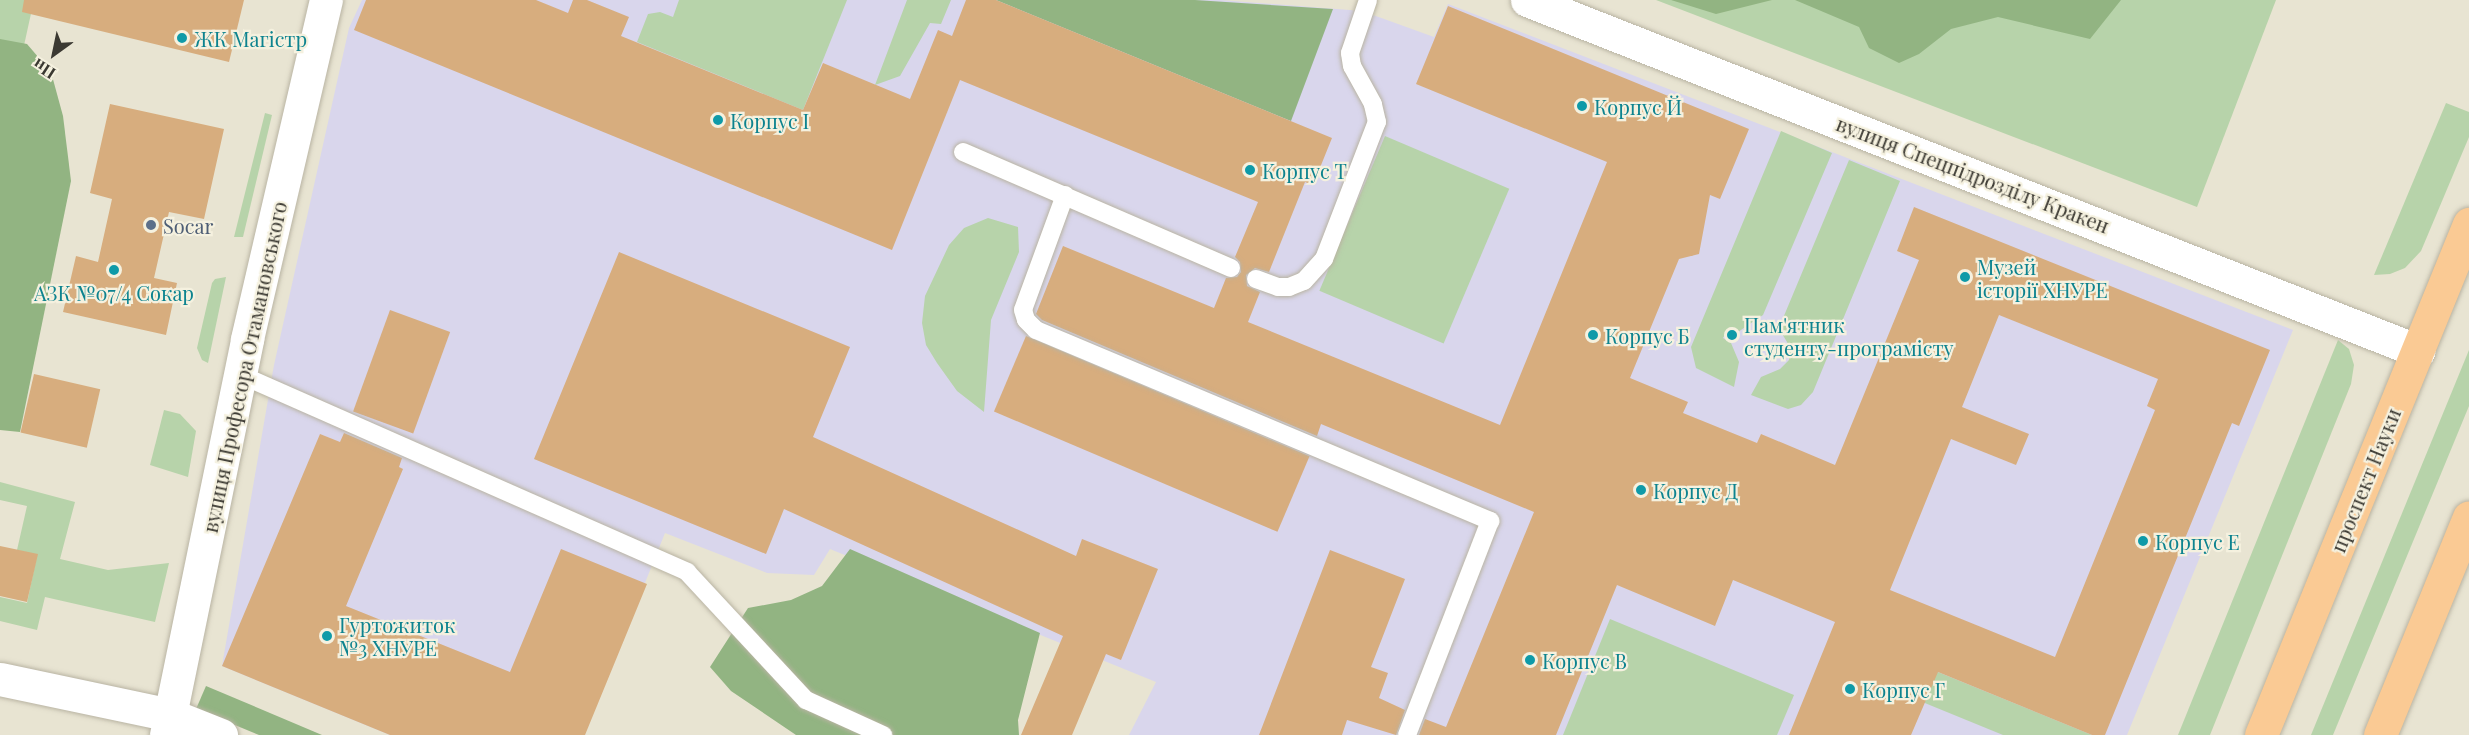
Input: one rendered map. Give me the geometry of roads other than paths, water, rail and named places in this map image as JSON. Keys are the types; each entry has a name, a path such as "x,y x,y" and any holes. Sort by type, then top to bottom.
{"main road":[{"name":"проспект Науки","path":"2261,735 2469,224"},
{"path":"2380,735 2469,517"}],"street":[{"name":"вулиця Професора Отамановського","path":"169,725 239,374 326,0"},
{"name":"вулиця Спецпідрозділу Кракен","path":"1527,0 2418,351"},
{"path":"0,679 169,725 221,735"}],"lane":[{"path":"1256,279 1278,287 1289,287 1304,281 1324,259 1377,122 1350,53 1368,0"},
{"path":"963,152 1231,268"},
{"path":"1065,195 1023,310 1026,320 1036,330 1490,521 1407,735"},
{"path":"239,374 687,572 806,700 882,735"}],"place":[{"name":"ЖК Магістр","path":"182,38"},
{"name":"Корпус Й","path":"1582,106"},
{"name":"Корпус І","path":"718,120"},
{"name":"Корпус T","path":"1250,170"},
{"name":"Socar","path":"151,225"},
{"name":"АЗК №07/4 Сокар","path":"114,270"},
{"name":"Музей історії ХНУРЕ","path":"1965,277"},
{"name":"Корпус Б","path":"1593,335"},
{"name":"Пам'ятник студенту-програмісту","path":"1732,335"},
{"name":"Корпус Д","path":"1641,490"},
{"name":"Корпус E","path":"2143,541"},
{"name":"Гуртожиток №3 ХНУРЕ","path":"327,636"},
{"name":"Корпус В","path":"1530,660"},
{"name":"Корпус Г","path":"1850,689"}]}
